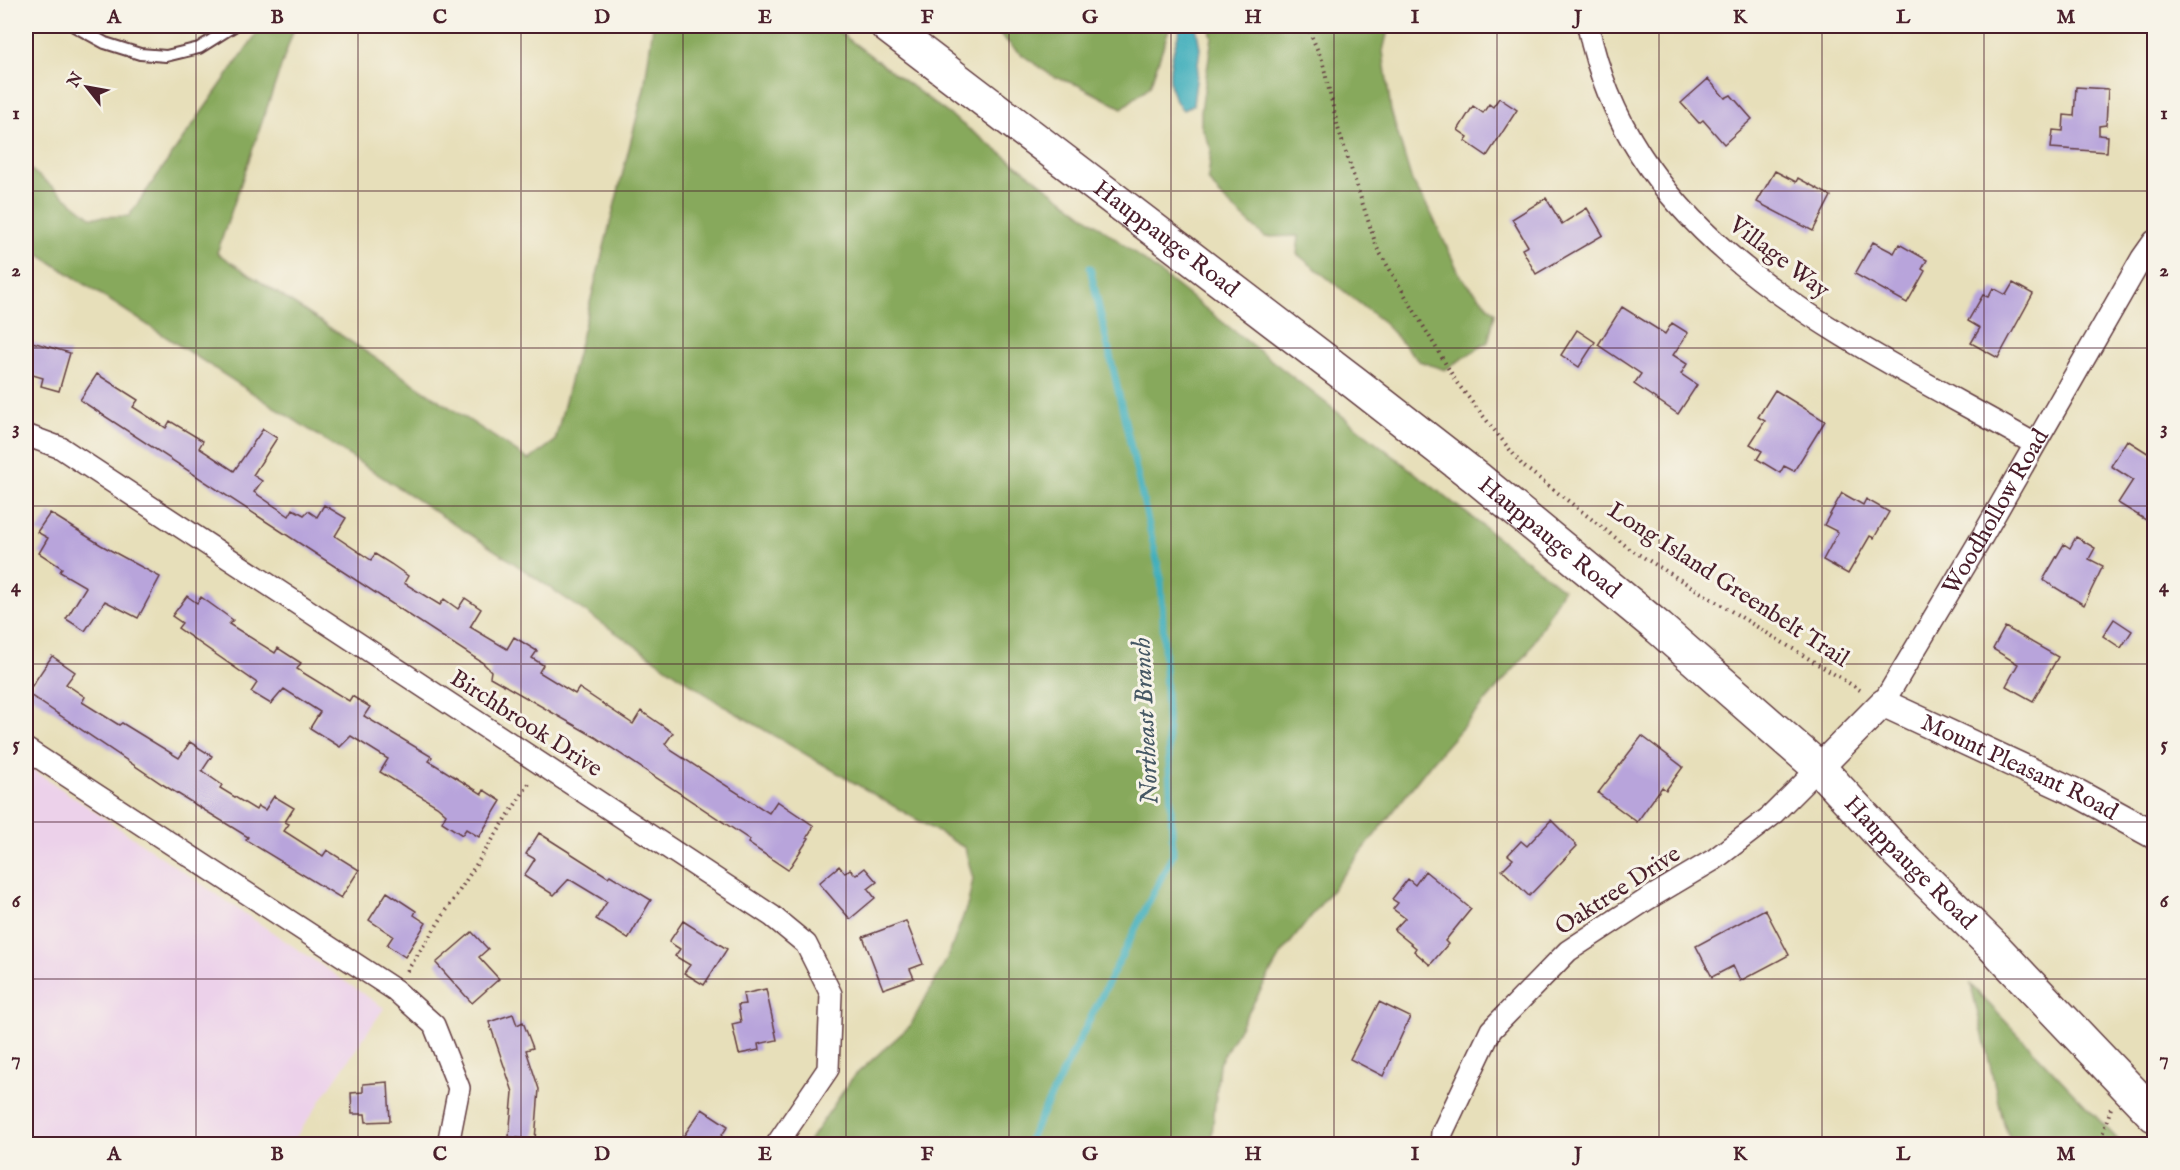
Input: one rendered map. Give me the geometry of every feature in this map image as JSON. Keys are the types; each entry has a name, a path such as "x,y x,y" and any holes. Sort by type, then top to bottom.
{"main road":[{"name":"Hauppauge Road","path":"887,26 1477,478 1659,628 1819,768 1891,846 1994,947 2154,1115"}],"street":[{"name":"Village Way","path":"1588,26 1594,58 1630,141 1677,204 1724,253 1791,304 2034,443"},
{"name":"Woodhollow Road","path":"1819,768 1882,703 1982,537 2034,443 2150,255"},
{"name":"Birchbrook Drive","path":"26,435 61,448 772,916 806,944 831,994 828,1069 777,1144"},
{"name":"Mount Pleasant Road","path":"1882,703 2077,793 2154,835"},
{"path":"26,749 395,990 434,1025 459,1088 448,1144"},
{"name":"Oaktree Drive","path":"1441,1144 1442,1133 1491,1030 1568,951 1646,900 1715,860 1771,816 1819,768"}],"lane":[{"path":"74,26 105,43 140,54 166,56 199,48 234,26"}],"path":[{"name":"Long Island Greenbelt Trail","path":"1307,26 1322,60 1338,128 1377,248 1456,383 1522,465 1630,549 1882,703"},
{"path":"395,990 541,765"}],"shaded area":[{"path":"26,765 384,1008 291,1144 26,1144"}],"green space":[{"path":"262,26 295,26 217,253 529,460 555,441 644,89 653,26 831,26 1132,251 1563,589 1527,654 1432,762 1280,956 1219,1064 1211,1144 807,1144 853,1077 910,1026 948,957 968,903 973,879 965,848 722,705 499,553 26,246 26,166 91,217 129,216"},
{"path":"991,26 1170,26 1150,86 1122,108 1078,85 1054,77 1018,52"},
{"path":"1209,26 1389,26 1383,51 1391,111 1412,181 1430,211 1461,277 1495,313 1488,342 1445,370 1419,361 1383,322 1297,254 1299,236 1265,237 1225,201 1208,180 1211,149 1201,125 1212,37"},
{"path":"1971,985 2122,1144 2012,1144 2004,1124"}],"water":[{"path":"1181,26 1196,26 1200,48 1193,105 1183,110 1176,101 1170,80 1174,47"}],"building":[{"path":"1708,79 1725,98 1731,95 1752,119 1724,144 1703,120 1699,123 1681,103"},
{"path":"2076,87 2108,89 2106,125 2099,126 2099,135 2108,136 2107,152 2051,148 2053,130 2063,131 2064,115 2074,116"},
{"path":"1499,98 1517,110 1487,156 1465,141 1468,137 1458,130 1473,106 1483,113 1489,104 1493,107"},
{"path":"1775,171 1796,182 1798,178 1831,196 1813,231 1757,202"},
{"path":"1546,198 1562,224 1587,208 1603,235 1536,274 1522,249 1528,246 1512,219"},
{"path":"1873,242 1894,253 1899,244 1927,260 1922,269 1925,271 1907,303 1855,274"},
{"path":"2013,283 2033,294 1998,358 1971,343 1980,328 1968,321 1983,295 1988,297 1993,288 2006,295"},
{"path":"1622,307 1665,334 1672,323 1688,333 1673,355 1687,364 1681,374 1697,385 1678,414 1634,384 1641,374 1598,345"},
{"path":"1577,330 1595,342 1579,367 1561,355"},
{"path":"32,342 70,353 59,391 41,386 43,378 26,373 26,348 30,349"},
{"path":"97,374 138,400 133,407 166,428 170,421 203,441 199,448 234,471 263,429 277,438 253,475 262,481 254,492 289,516 293,509 304,515 308,511 317,517 324,505 346,518 335,536 371,560 375,554 391,564 408,576 404,583 440,605 444,599 458,609 465,598 481,609 470,627 507,649 514,637 537,651 532,658 543,665 539,672 575,694 579,688 633,724 641,711 673,733 665,744 672,751 769,813 777,801 814,826 807,837 809,838 788,870 748,843 750,840 595,737 490,677 491,671 483,663 80,400"},
{"path":"1775,390 1825,421 1794,471 1784,466 1780,473 1757,459 1762,451 1750,444 1765,421 1758,417"},
{"path":"2127,440 2154,457 2154,525 2118,503 2133,480 2111,466"},
{"path":"1842,493 1863,505 1866,499 1889,512 1874,538 1870,536 1848,574 1823,560 1838,532 1824,525"},
{"path":"50,513 101,545 160,577 138,618 105,601 85,631 66,619 86,587 60,572 62,568 39,553 48,538 37,532"},
{"path":"2076,537 2095,548 2089,559 2103,566 2084,605 2043,580 2064,544 2070,548"},
{"path":"187,596 197,603 201,597 233,620 229,624 275,653 278,648 301,663 297,669 349,701 352,696 370,707 364,716 432,757 429,761 482,794 484,790 501,801 479,837 466,829 462,835 442,822 446,814 437,806 380,772 388,759 351,736 340,747 310,728 320,712 284,689 271,704 251,692 257,683 178,628 182,623 172,616"},
{"path":"2114,619 2132,631 2121,648 2103,636"},
{"path":"2005,627 2058,657 2033,701 2006,686 2018,664 1993,649"},
{"path":"52,656 75,672 66,684 85,697 82,702 119,725 122,723 179,758 190,742 212,756 202,771 222,785 220,788 256,810 258,806 265,810 274,796 294,808 285,822 289,824 284,831 323,856 327,850 359,870 341,898 246,840 248,837 162,784 27,693"},
{"path":"1642,736 1683,767 1666,790 1662,787 1637,822 1598,793"},
{"path":"1551,820 1577,846 1529,896 1502,870 1513,859 1508,855 1521,841 1527,846"},
{"path":"539,833 608,877 610,875 651,900 628,939 596,919 607,902 569,879 554,895 524,876 535,859 526,854"},
{"path":"839,866 845,873 850,869 856,875 865,868 877,882 868,889 875,898 850,919 819,883"},
{"path":"1425,871 1471,909 1445,941 1448,944 1430,965 1414,951 1416,948 1394,930 1405,918 1393,909 1398,903 1392,899 1408,879 1415,885"},
{"path":"387,892 416,911 414,915 426,923 405,957 387,945 393,936 369,920"},
{"path":"1765,909 1789,955 1740,981 1733,966 1712,977 1696,946"},
{"path":"683,921 727,949 704,985 684,973 690,965 675,956 680,949 669,942"},
{"path":"906,921 923,964 910,969 914,978 883,989 863,937"},
{"path":"472,932 488,949 479,957 499,979 472,1003 436,963"},
{"path":"766,989 777,1040 758,1044 759,1050 739,1054 732,1024 741,1022 738,1005 745,1004 743,994"},
{"path":"1379,1002 1410,1017 1383,1076 1350,1059"},
{"path":"513,1014 517,1025 523,1022 533,1048 526,1050 539,1089 535,1140 509,1137 513,1092 489,1022"},
{"path":"388,1082 390,1121 366,1122 365,1114 352,1114 351,1093 363,1092 363,1084"},
{"path":"702,1109 728,1126 716,1144 678,1144"}],"waterway":[{"name":"Northeast Branch","path":"1027,1144 1173,854 1161,578 1090,268"}]}
